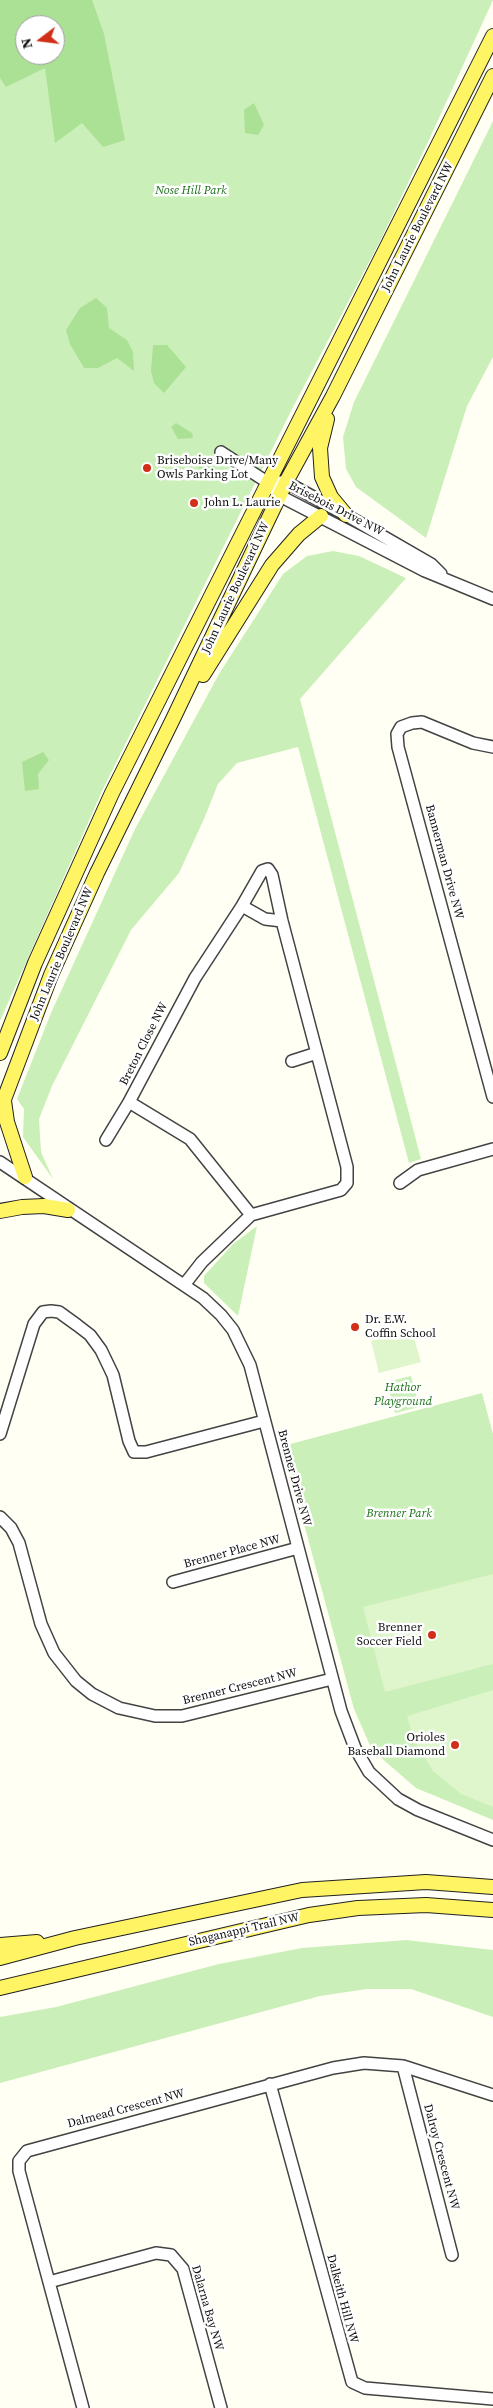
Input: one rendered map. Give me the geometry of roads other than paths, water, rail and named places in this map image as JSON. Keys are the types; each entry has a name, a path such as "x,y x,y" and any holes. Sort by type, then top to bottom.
{"main road":[{"name":"John Laurie Boulevard NW","path":"0,1053 35,963 112,793 493,36"},
{"name":"John Laurie Boulevard NW","path":"2,1106 51,975 97,873 286,482 333,396 493,76"},
{"path":"333,396 320,448 322,478 331,497 346,515"},
{"path":"173,719 272,565 299,534 321,516"},
{"path":"2,1106 25,1177"},
{"path":"0,1211 37,1206 68,1210"},
{"name":"Shaganappi Trail NW","path":"0,1958 75,1938 302,1890 426,1882 493,1887"},
{"name":"Shaganappi Trail NW","path":"0,1988 309,1915 358,1908 426,1905 493,1910"},
{"path":"0,1945 75,1938"}],"street":[{"path":"221,452 267,482"},
{"name":"Brisebois Drive NW","path":"267,482 286,482 431,564 445,577"},
{"name":"Brisebois Drive NW","path":"267,482 280,496 425,571 445,577 493,599"},
{"name":"Bannerman Drive NW","path":"493,747 473,744 422,722 401,727 397,734 401,756 493,1097"},
{"name":"Breton Close NW","path":"184,1285 202,1262 251,1215 341,1190 347,1184 347,1167 282,921 272,875 268,868 262,871 242,906 195,978 129,1102 190,1139 251,1215"},
{"path":"242,906 265,919 282,921"},
{"path":"292,1061 317,1053"},
{"path":"106,1140 129,1102"},
{"path":"400,1183 418,1170 493,1149"},
{"name":"Brenner Drive NW","path":"0,1162 25,1177 68,1210 203,1298 221,1315 241,1344 250,1365 332,1678 355,1748 378,1782 398,1799 418,1810 493,1840"},
{"path":"0,1434 34,1324 43,1312 51,1311 58,1312 90,1335 101,1350 113,1375 129,1441 134,1452 146,1452 264,1421"},
{"name":"Brenner Crescent NW","path":"0,1517 11,1528 19,1543 41,1624 54,1653 76,1681 92,1694 119,1708 155,1716 182,1716 332,1678"},
{"name":"Brenner Place NW","path":"174,1582 298,1548"},
{"name":"Dalmead Crescent NW","path":"83,2408 19,2171 19,2161 23,2155 31,2150 270,2084 333,2068 364,2063 403,2066 493,2095"},
{"name":"Dalroy Crescent NW","path":"403,2066 452,2255"},
{"name":"Dalkeith Hill NW","path":"270,2084 352,2382 365,2388 493,2400"},
{"name":"Dalarna Bay NW","path":"49,2282 156,2253 171,2255 183,2269 221,2408"}],"place":[{"name":"Briseboise Drive/Many Owls Parking Lot","path":"147,468"},
{"name":"John L. Laurie","path":"194,503"},
{"name":"Dr. E.W. Coffin School","path":"355,1327"},
{"name":"Brenner Soccer Field","path":"432,1635"},
{"name":"Orioles Baseball Diamond","path":"455,1745"}],"park label":[{"name":"Nose Hill Park","path":"191,191"},
{"name":"Hathor Playground","path":"403,1395"},
{"name":"Brenner Park","path":"399,1514"}]}
